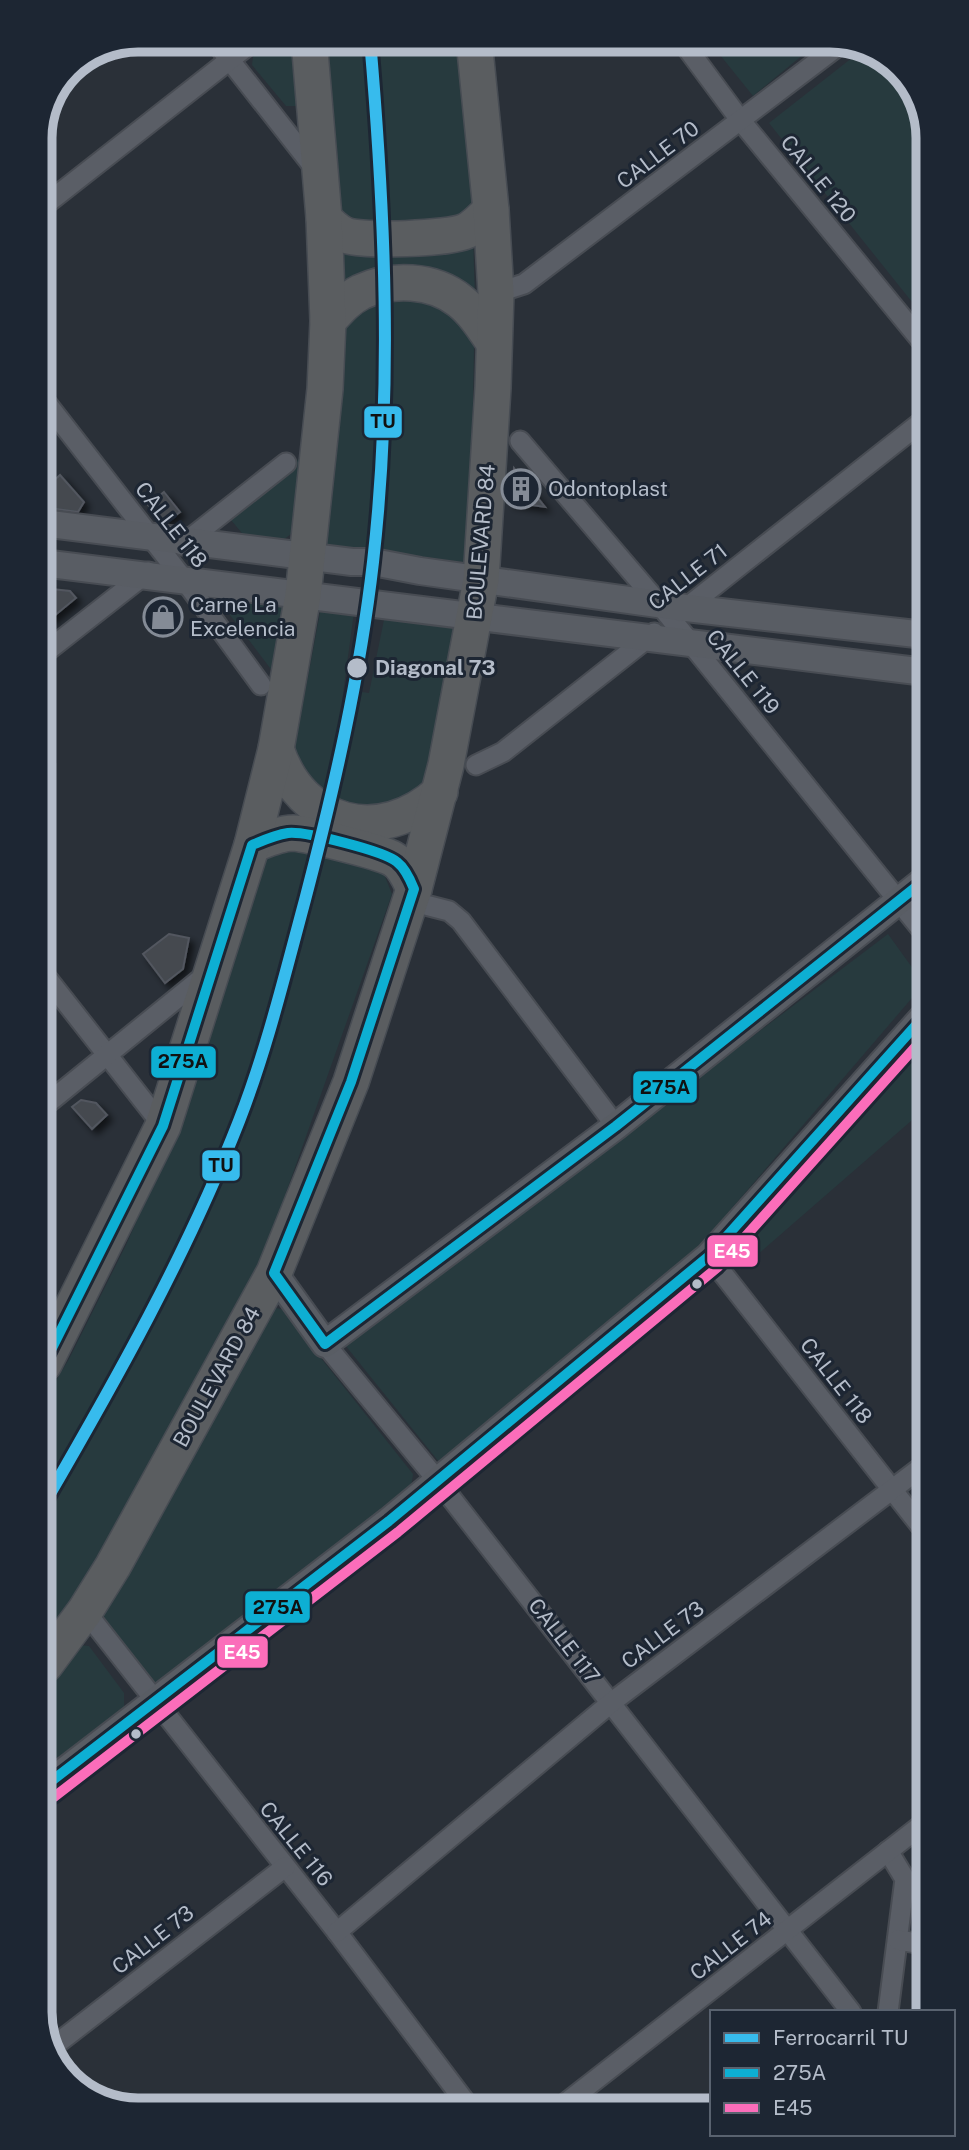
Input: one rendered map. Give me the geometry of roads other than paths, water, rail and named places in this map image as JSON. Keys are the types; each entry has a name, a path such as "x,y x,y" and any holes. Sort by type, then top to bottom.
{"highway":[{"path":"52,1347 163,1126 252,845 276,749 303,595 324,402 328,321 324,218 310,52"},
{"name":"BOULEVARD 84","path":"52,1655 85,1611 113,1566 274,1273 351,1082 412,895 440,792 476,617 481,580 494,343 496,293 491,209 475,52"},
{"path":"324,218 334,229 348,236 414,238 464,232 479,222 491,209"},
{"path":"328,321 342,305 360,293 384,284 413,282 441,290 458,299 472,312 494,343"},
{"path":"276,749 286,774 302,796 328,814 348,821 369,824 389,822 408,816 425,806 440,792"},
{"path":"252,845 292,833 363,849 393,859 406,871 412,895"}],"street":[{"path":"223,52 321,177"},
{"path":"53,199 239,52"},
{"name":"CALLE 120","path":"690,53 741,121 916,334"},
{"name":"CALLE 70","path":"496,293 524,284 829,53"},
{"name":"CALLE 118","path":"53,410 168,545 186,581 261,685"},
{"name":"CALLE 71","path":"476,765 503,752 648,638 672,611 916,426"},
{"name":"CALLE 119","path":"520,442 672,611 691,643 916,922"},
{"path":"53,647 143,576 168,545 286,463"},
{"path":"53,525 168,545 373,562 672,611 916,634"},
{"path":"53,564 916,671"},
{"path":"325,1343 615,1126 916,887"},
{"path":"412,895 449,911 461,921 615,1126"},
{"path":"52,1099 215,967"},
{"path":"53,985 163,1126"},
{"path":"52,1781 438,1481 709,1256 916,1025"},
{"name":"CALLE 118","path":"709,1256 916,1520"},
{"name":"CALLE 117","path":"274,1273 325,1343 612,1702 849,2010"},
{"name":"CALLE 73","path":"337,1932 612,1702 916,1472"},
{"name":"CALLE 116","path":"85,1611 337,1932 462,2097"},
{"name":"CALLE 74","path":"573,2098 916,1829"},
{"path":"888,1851 905,1880 888,2010"},
{"name":"CALLE 73","path":"59,2042 285,1867"},
{"path":"898,1940 916,1943"}],"rail line":[{"name":"TU","path":"52,1490 98,1411 173,1268 197,1220 239,1121 275,1011 336,774 368,605 383,432 383,236 371,52"}],"place":[{"name":"Odontoplast","path":"521,489"},
{"name":"Carne La Excelencia","path":"163,617"},
{"name":"Diagonal 73","path":"357,668"}]}
